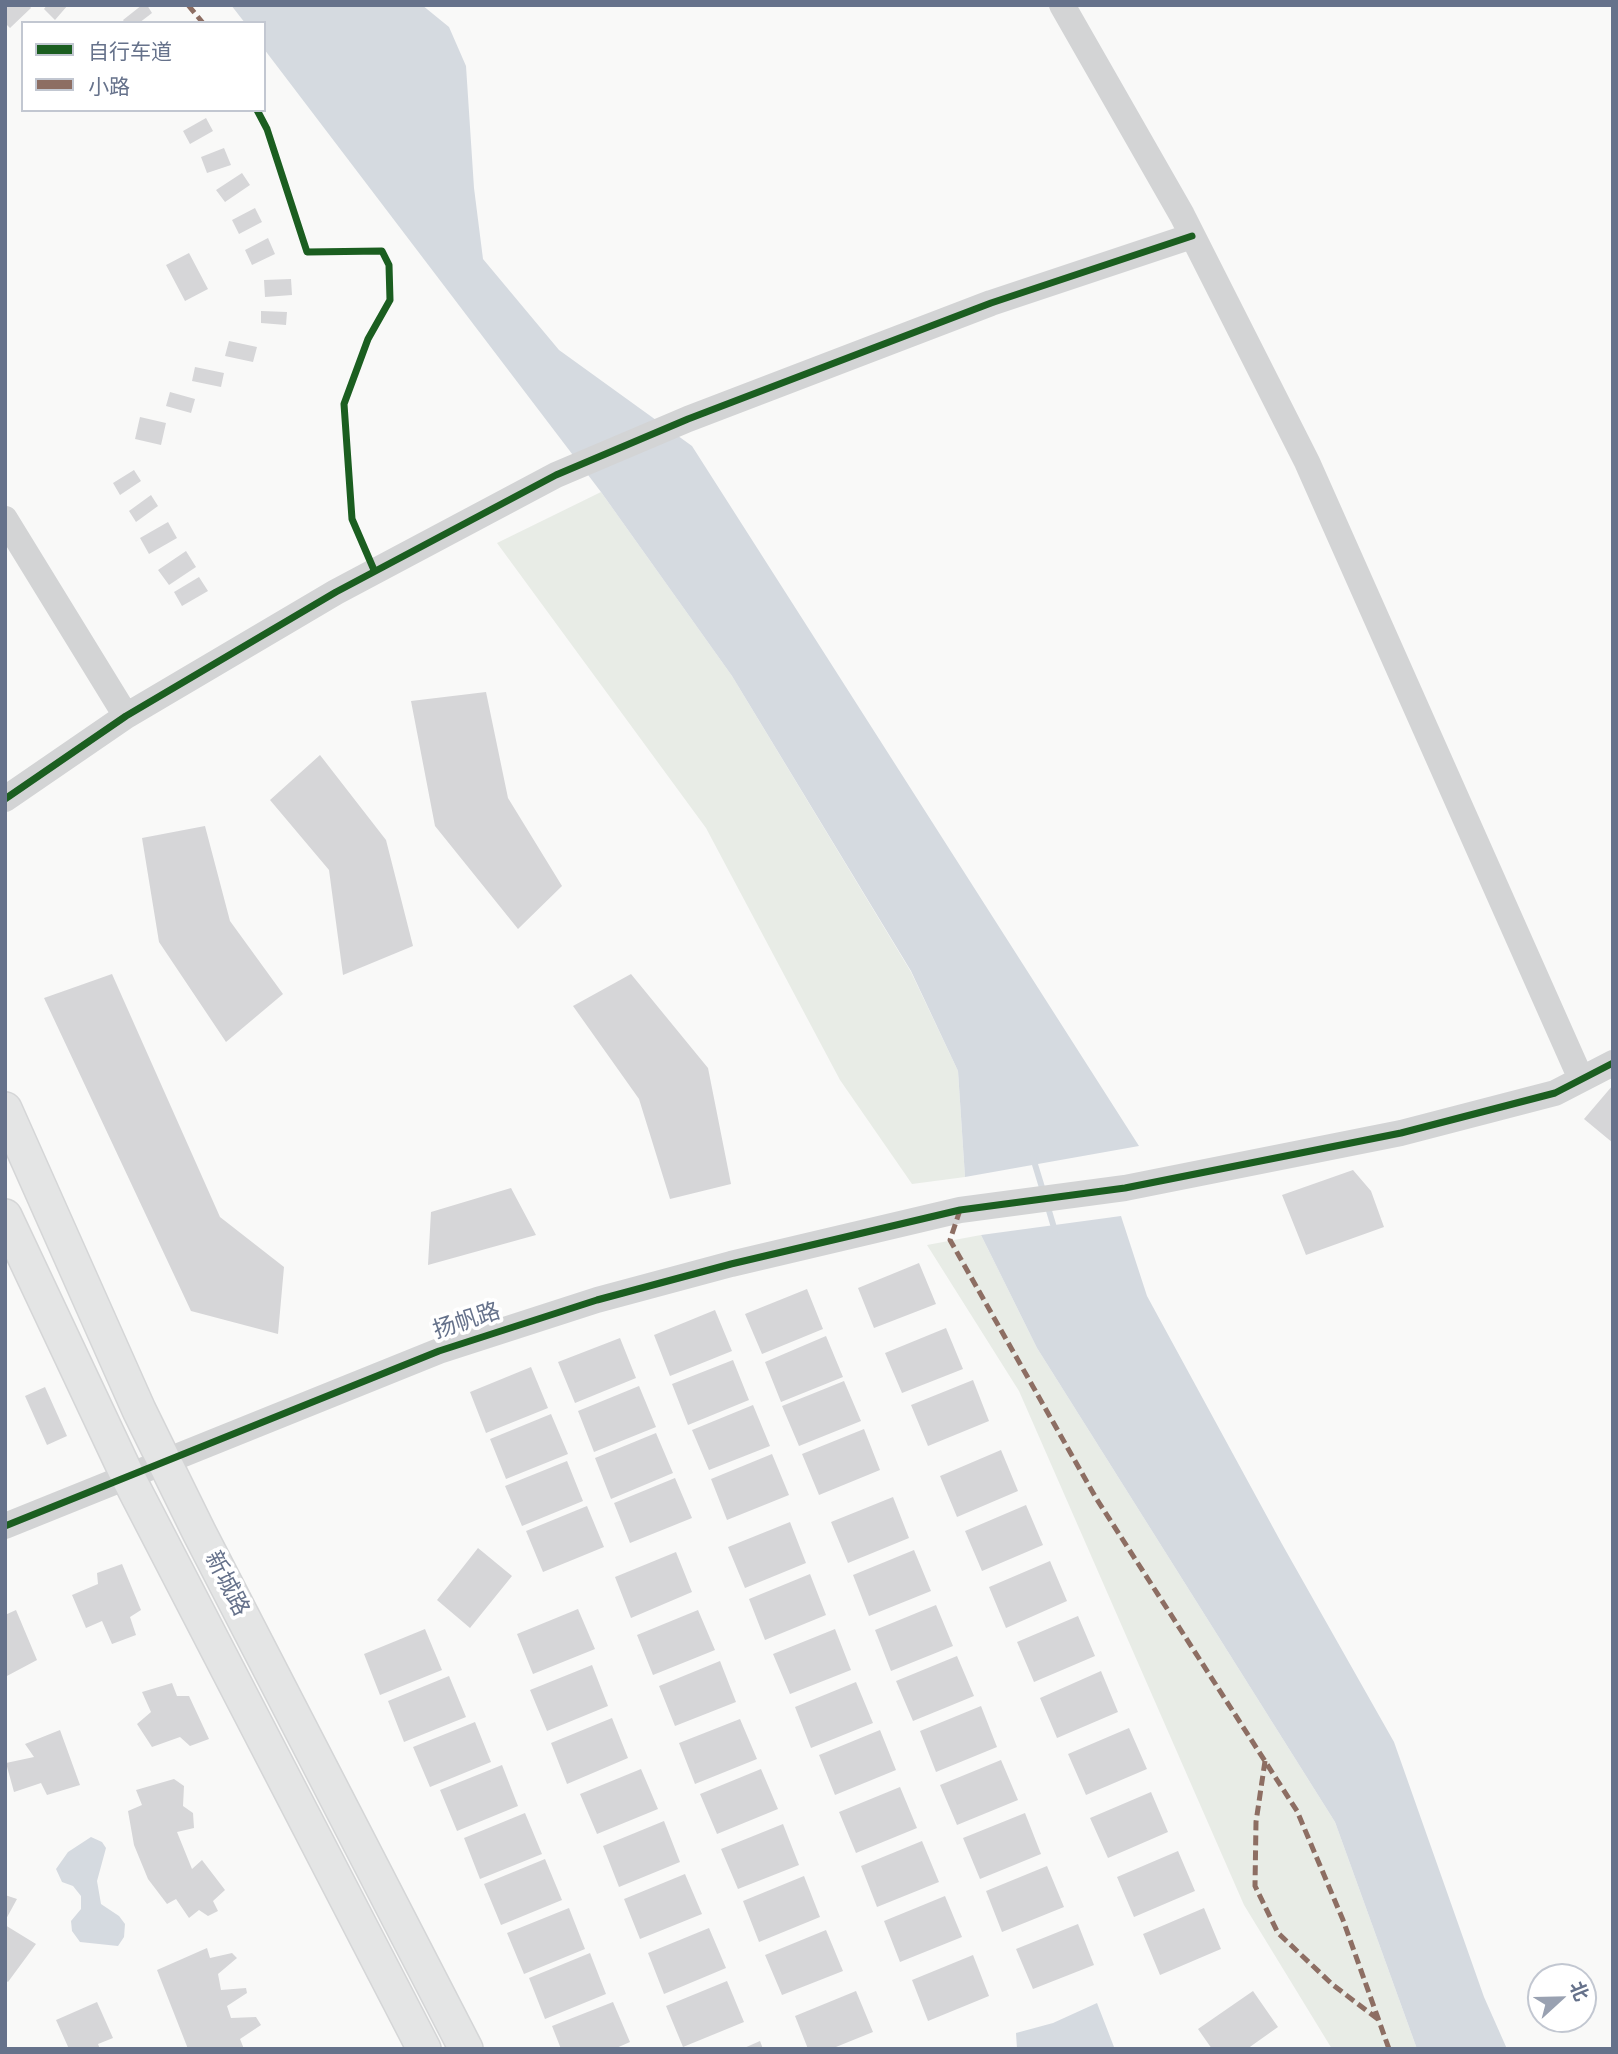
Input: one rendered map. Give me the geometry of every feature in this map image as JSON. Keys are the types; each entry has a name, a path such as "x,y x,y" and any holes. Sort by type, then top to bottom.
{"main road":[{"name":"新城路","path":"5,1109 139,1410 199,1532 466,2049"},
{"name":"新城路","path":"5,1216 128,1477 424,2049"}],"street":[{"path":"1062,5 1192,236 1307,462 1581,1079"},
{"path":"5,799 126,716 365,575 556,475 688,419 991,303 1192,236"},
{"path":"5,519 126,716"},
{"name":"扬帆路","path":"5,1527 439,1351 597,1300 731,1264 960,1210 1125,1188 1401,1133 1555,1093 1613,1063"}],"shaded area":[{"path":"231,5 422,5 449,27 466,66 474,188 483,259 559,350 692,446 1139,1146 965,1177 958,1071 911,971 732,676 601,492 266,52 266,21 243,21"},
{"path":"601,492 732,676 911,972 958,1071 965,1177 912,1184 840,1080 706,828 497,543"},
{"path":"1121,1216 1147,1296 1394,1742 1484,1997 1507,2049 1417,2049 1335,1822 1037,1348 981,1235"},
{"path":"981,1235 1037,1348 1335,1822 1417,2049 1332,2049 1244,1905 1019,1391 927,1245"},
{"path":"91,1837 102,1842 106,1848 97,1881 101,1904 119,1916 125,1924 124,1937 118,1946 80,1942 72,1931 71,1921 81,1909 81,1896 73,1886 62,1882 56,1869 68,1852"},
{"path":"1097,2003 1114,2047 1111,2049 1017,2049 1016,2033 1053,2023"}],"building":[{"path":"5,5 29,5 31,8 10,28 5,23"},
{"path":"47,5 68,5 55,20 44,9"},
{"path":"142,5 147,5 152,13 142,21 123,20"},
{"path":"206,118 213,131 190,144 183,131"},
{"path":"224,148 231,165 207,173 201,157"},
{"path":"242,173 250,185 225,202 216,190"},
{"path":"255,208 262,222 239,234 232,220"},
{"path":"268,238 275,254 252,265 245,250"},
{"path":"189,253 208,289 185,301 166,265"},
{"path":"291,279 292,295 265,297 264,280"},
{"path":"261,311 287,312 286,325 261,323"},
{"path":"229,341 257,347 253,362 225,356"},
{"path":"195,367 224,373 221,387 192,381"},
{"path":"170,392 195,399 191,413 166,406"},
{"path":"140,417 166,423 161,445 135,439"},
{"path":"134,470 141,481 120,495 113,483"},
{"path":"151,495 158,506 136,522 129,511"},
{"path":"168,522 177,538 149,554 140,538"},
{"path":"186,551 196,567 169,585 158,570"},
{"path":"199,577 208,591 182,606 174,592"},
{"path":"486,692 508,798 562,886 518,929 435,826 411,701"},
{"path":"320,755 386,840 413,946 343,975 329,870 270,800"},
{"path":"205,826 230,921 283,994 226,1042 159,942 142,838"},
{"path":"112,974 220,1217 284,1267 278,1334 191,1311 44,998"},
{"path":"631,974 708,1068 731,1184 670,1199 639,1099 573,1006"},
{"path":"1613,1085 1613,1143 1584,1119"},
{"path":"1353,1170 1371,1191 1384,1227 1306,1255 1282,1195"},
{"path":"511,1188 536,1235 428,1265 431,1212"},
{"path":"919,1263 936,1304 874,1328 858,1288"},
{"path":"807,1289 823,1329 762,1354 745,1314"},
{"path":"715,1310 732,1351 670,1376 654,1335"},
{"path":"946,1328 963,1369 902,1393 885,1353"},
{"path":"826,1336 843,1377 781,1402 765,1362"},
{"path":"620,1338 636,1378 575,1403 558,1362"},
{"path":"733,1360 749,1400 688,1425 672,1384"},
{"path":"531,1367 548,1408 486,1433 470,1392"},
{"path":"973,1380 989,1421 928,1446 911,1405"},
{"path":"844,1381 861,1421 799,1446 782,1406"},
{"path":"639,1386 656,1427 594,1452 578,1411"},
{"path":"45,1387 67,1436 47,1445 25,1396"},
{"path":"753,1405 770,1446 709,1470 692,1430"},
{"path":"551,1414 568,1454 506,1479 490,1439"},
{"path":"864,1429 880,1470 819,1495 802,1454"},
{"path":"656,1433 673,1473 611,1499 595,1458"},
{"path":"1001,1450 1018,1491 957,1517 940,1476"},
{"path":"772,1454 789,1495 727,1520 711,1479"},
{"path":"567,1461 583,1501 522,1526 505,1486"},
{"path":"675,1478 692,1518 630,1543 614,1503"},
{"path":"893,1497 909,1538 848,1563 831,1522"},
{"path":"1026,1505 1043,1545 982,1571 965,1531"},
{"path":"587,1506 604,1547 543,1572 526,1531"},
{"path":"790,1522 806,1563 745,1588 728,1547"},
{"path":"478,1548 512,1576 470,1628 437,1600"},
{"path":"914,1550 931,1591 869,1616 853,1575"},
{"path":"676,1552 692,1592 631,1618 615,1577"},
{"path":"1050,1561 1067,1601 1006,1628 989,1587"},
{"path":"122,1564 141,1610 130,1617 136,1635 112,1644 102,1621 86,1628 72,1595 98,1584 97,1573"},
{"path":"810,1574 826,1615 765,1640 749,1599"},
{"path":"936,1605 953,1646 891,1671 875,1630"},
{"path":"578,1609 595,1649 533,1674 517,1634"},
{"path":"16,1610 37,1660 5,1677 5,1615"},
{"path":"698,1610 715,1650 653,1675 637,1635"},
{"path":"1078,1616 1095,1656 1034,1682 1017,1642"},
{"path":"425,1629 442,1670 380,1695 364,1654"},
{"path":"835,1629 851,1670 790,1694 773,1654"},
{"path":"957,1656 974,1696 913,1721 896,1681"},
{"path":"720,1661 736,1702 675,1726 659,1686"},
{"path":"592,1665 608,1706 547,1731 530,1690"},
{"path":"1101,1671 1118,1712 1057,1738 1040,1698"},
{"path":"449,1676 466,1717 404,1742 388,1701"},
{"path":"856,1682 873,1723 811,1748 795,1707"},
{"path":"172,1683 177,1696 189,1696 209,1739 190,1746 180,1737 152,1747 137,1724 151,1712 142,1692"},
{"path":"981,1706 997,1747 936,1772 920,1731"},
{"path":"612,1718 628,1758 567,1784 551,1743"},
{"path":"740,1719 757,1759 695,1784 679,1743"},
{"path":"475,1722 491,1762 430,1787 413,1747"},
{"path":"1129,1728 1147,1769 1086,1795 1068,1754"},
{"path":"60,1730 80,1785 47,1795 41,1783 14,1792 6,1763 34,1757 25,1744"},
{"path":"880,1730 896,1770 835,1795 819,1755"},
{"path":"1001,1760 1018,1800 957,1825 940,1785"},
{"path":"502,1765 518,1806 457,1831 440,1790"},
{"path":"641,1769 658,1809 597,1834 580,1794"},
{"path":"761,1769 778,1809 717,1834 700,1794"},
{"path":"174,1779 184,1786 183,1806 193,1813 194,1828 177,1832 192,1869 202,1860 225,1890 213,1901 218,1911 208,1916 199,1910 189,1918 176,1899 167,1904 148,1879 134,1845 128,1811 142,1805 136,1790"},
{"path":"900,1787 917,1828 856,1853 839,1812"},
{"path":"1151,1792 1168,1832 1108,1858 1090,1818"},
{"path":"525,1813 542,1854 480,1879 464,1838"},
{"path":"1025,1813 1041,1854 980,1879 963,1838"},
{"path":"664,1821 680,1862 619,1887 603,1846"},
{"path":"783,1824 799,1865 738,1889 721,1849"},
{"path":"922,1841 939,1882 877,1907 861,1866"},
{"path":"1178,1851 1195,1891 1134,1917 1117,1877"},
{"path":"545,1859 562,1900 501,1925 484,1884"},
{"path":"1047,1866 1064,1907 1002,1932 986,1891"},
{"path":"685,1874 702,1914 640,1939 624,1899"},
{"path":"804,1876 820,1917 759,1942 743,1901"},
{"path":"5,1895 17,1899 5,1921"},
{"path":"945,1896 962,1937 900,1962 884,1921"},
{"path":"569,1908 585,1949 524,1974 507,1933"},
{"path":"1204,1908 1221,1949 1160,1975 1143,1934"},
{"path":"1078,1924 1094,1965 1033,1989 1016,1949"},
{"path":"5,1925 36,1944 8,1982 5,1980"},
{"path":"709,1928 726,1968 664,1994 648,1953"},
{"path":"826,1930 843,1971 782,1995 765,1955"},
{"path":"207,1948 210,1958 232,1953 237,1958 218,1974 221,1990 246,1988 247,1993 227,2006 231,2018 256,2017 261,2025 240,2039 244,2049 188,2049 157,1970"},
{"path":"590,1953 606,1994 545,2019 529,1978"},
{"path":"973,1955 989,1996 928,2021 912,1980"},
{"path":"727,1981 744,2022 683,2047 666,2006"},
{"path":"856,1991 873,2032 831,2049 808,2049 795,2016"},
{"path":"1253,1991 1278,2027 1247,2049 1212,2049 1198,2029"},
{"path":"97,2002 113,2038 98,2044 100,2049 69,2049 56,2020"},
{"path":"613,2002 630,2042 614,2049 561,2049 552,2026"},
{"path":"760,2041 763,2049 742,2049"}],"waterway":[{"path":"1033,1158 1044,1194"},
{"path":"1047,1204 1055,1231"}],"marked path":[{"path":"188,5 201,21"},
{"path":"960,1210 950,1240 1096,1498 1297,1811 1343,1920 1389,2049"},
{"path":"1265,1761 1256,1822 1255,1886 1278,1933 1333,1985 1379,2020"}],"cycle path":[{"path":"258,112 267,129 307,252 382,251 389,265 390,300 368,339 344,404 352,519 374,570"},
{"path":"5,799 126,716 336,592 556,475 688,419 991,303 1192,236"},
{"path":"5,1526 439,1351 597,1300 731,1264 960,1210 1125,1188 1401,1133 1555,1093 1613,1063"}]}
